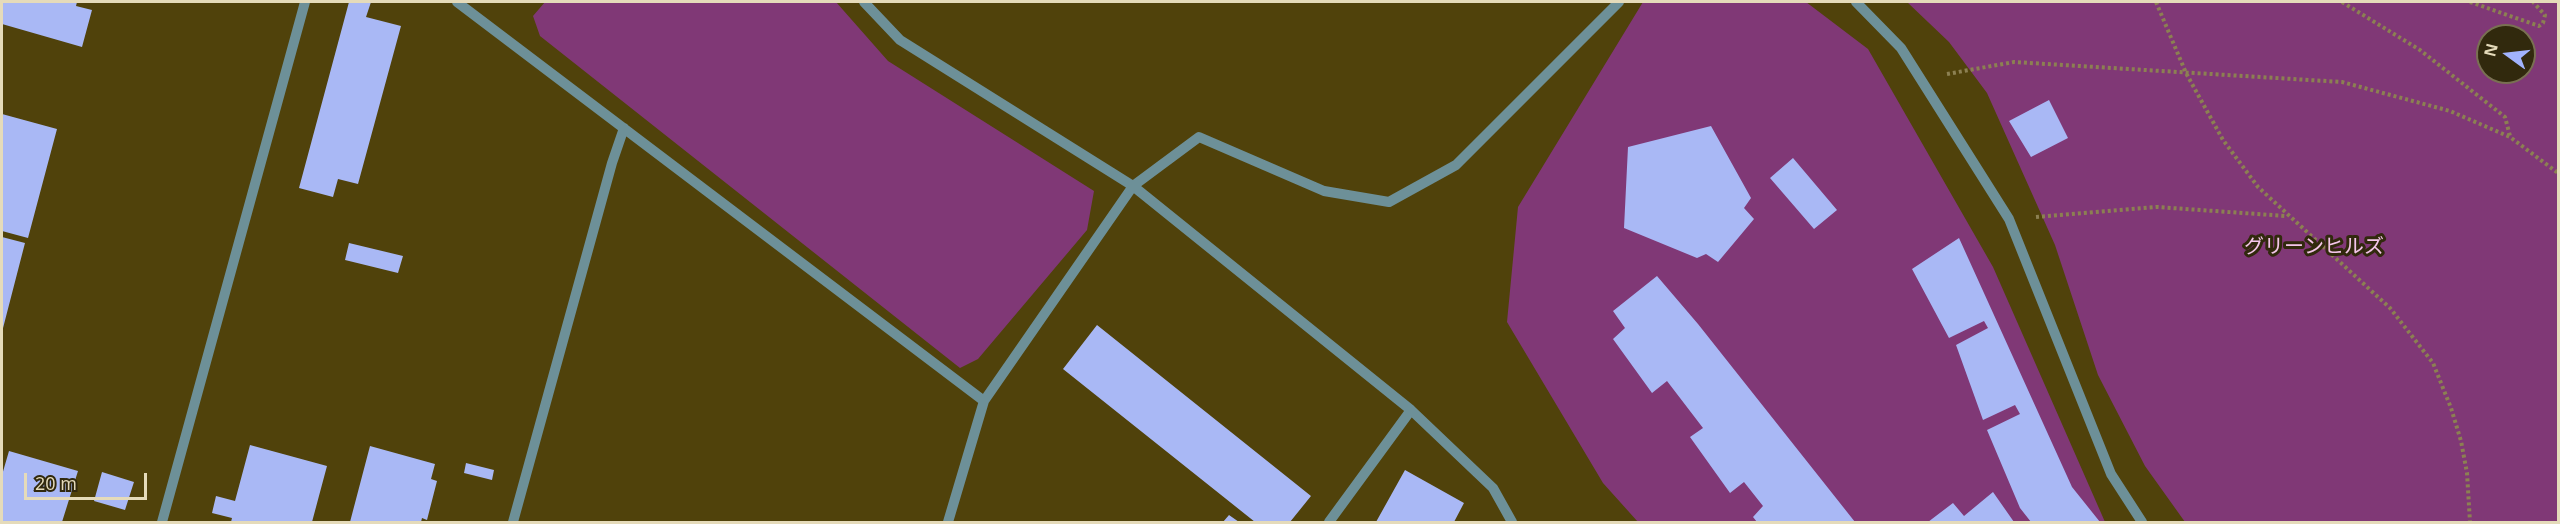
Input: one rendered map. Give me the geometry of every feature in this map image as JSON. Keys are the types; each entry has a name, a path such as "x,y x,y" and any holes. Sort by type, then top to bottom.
{"street":[{"path":"162,522 305,2"},
{"path":"457,2 984,401"},
{"path":"864,2 900,40 1133,186 1411,410 1493,488 1512,522"},
{"path":"948,522 984,401 1133,186 1199,136 1324,191 1389,202 1456,165 1619,2"},
{"path":"1856,2 1901,48 2009,219 2111,474 2142,522"},
{"path":"513,522 612,163 624,128"},
{"path":"1329,522 1411,410"}],"path":[{"path":"2156,2 2186,73 2223,140 2258,187 2390,308 2433,363 2462,441 2467,473 2470,522"},
{"path":"2342,2 2420,50 2505,117 2510,137"},
{"path":"2470,2 2539,26 2545,15 2533,2"},
{"path":"1919,78 2014,62 2342,82 2450,111 2510,137 2559,173"},
{"path":"2009,219 2157,207 2287,216"}],"green space":[{"path":"545,2 836,2 888,61 1094,191 1087,230 978,359 960,368 540,36 533,16"},
{"path":"1643,2 1806,2 1868,49 1993,267 2105,522 1638,522 1603,483 1507,322 1518,207"},
{"name":"グリーンヒルズ","path":"1907,2 2558,2 2558,522 2185,522 2145,466 2098,375 2055,245 1987,93 1949,42"}],"building":[{"path":"2,2 77,2 76,6 92,10 82,47 2,24"},
{"path":"349,2 371,2 366,17 401,26 358,184 338,179 333,197 299,188"},
{"path":"2049,100 2068,138 2031,157 2009,121"},
{"path":"2,114 57,129 28,238 2,231"},
{"path":"1711,126 1751,198 1744,208 1754,219 1718,262 1706,254 1697,258 1624,228 1628,147"},
{"path":"1793,158 1837,210 1814,229 1770,178"},
{"path":"2,237 25,243 2,332"},
{"path":"1959,238 2072,487 2100,522 2031,522 2020,508 1987,430 2020,414 2015,405 1983,420 1956,345 1988,328 1984,321 1949,338 1912,269"},
{"path":"349,243 403,256 398,273 345,260"},
{"path":"1657,276 1698,324 1855,522 1757,522 1753,517 1763,506 1744,482 1730,493 1690,437 1703,428 1667,381 1652,393 1613,339 1625,328 1613,311"},
{"path":"1097,325 1311,496 1290,522 1255,522 1063,369"},
{"path":"250,445 327,466 312,522 231,522 232,518 212,513 216,496 235,501"},
{"path":"370,446 435,464 431,479 437,481 427,520 422,518 421,522 350,522"},
{"path":"9,451 78,471 62,522 2,522 2,475"},
{"path":"466,463 494,470 492,480 464,473"},
{"path":"1405,470 1464,503 1454,522 1376,522"},
{"path":"102,472 134,482 125,510 94,501"},
{"path":"1993,492 2014,522 1928,522 1953,503 1964,516"},
{"path":"1229,515 1239,522 1223,522"}]}
